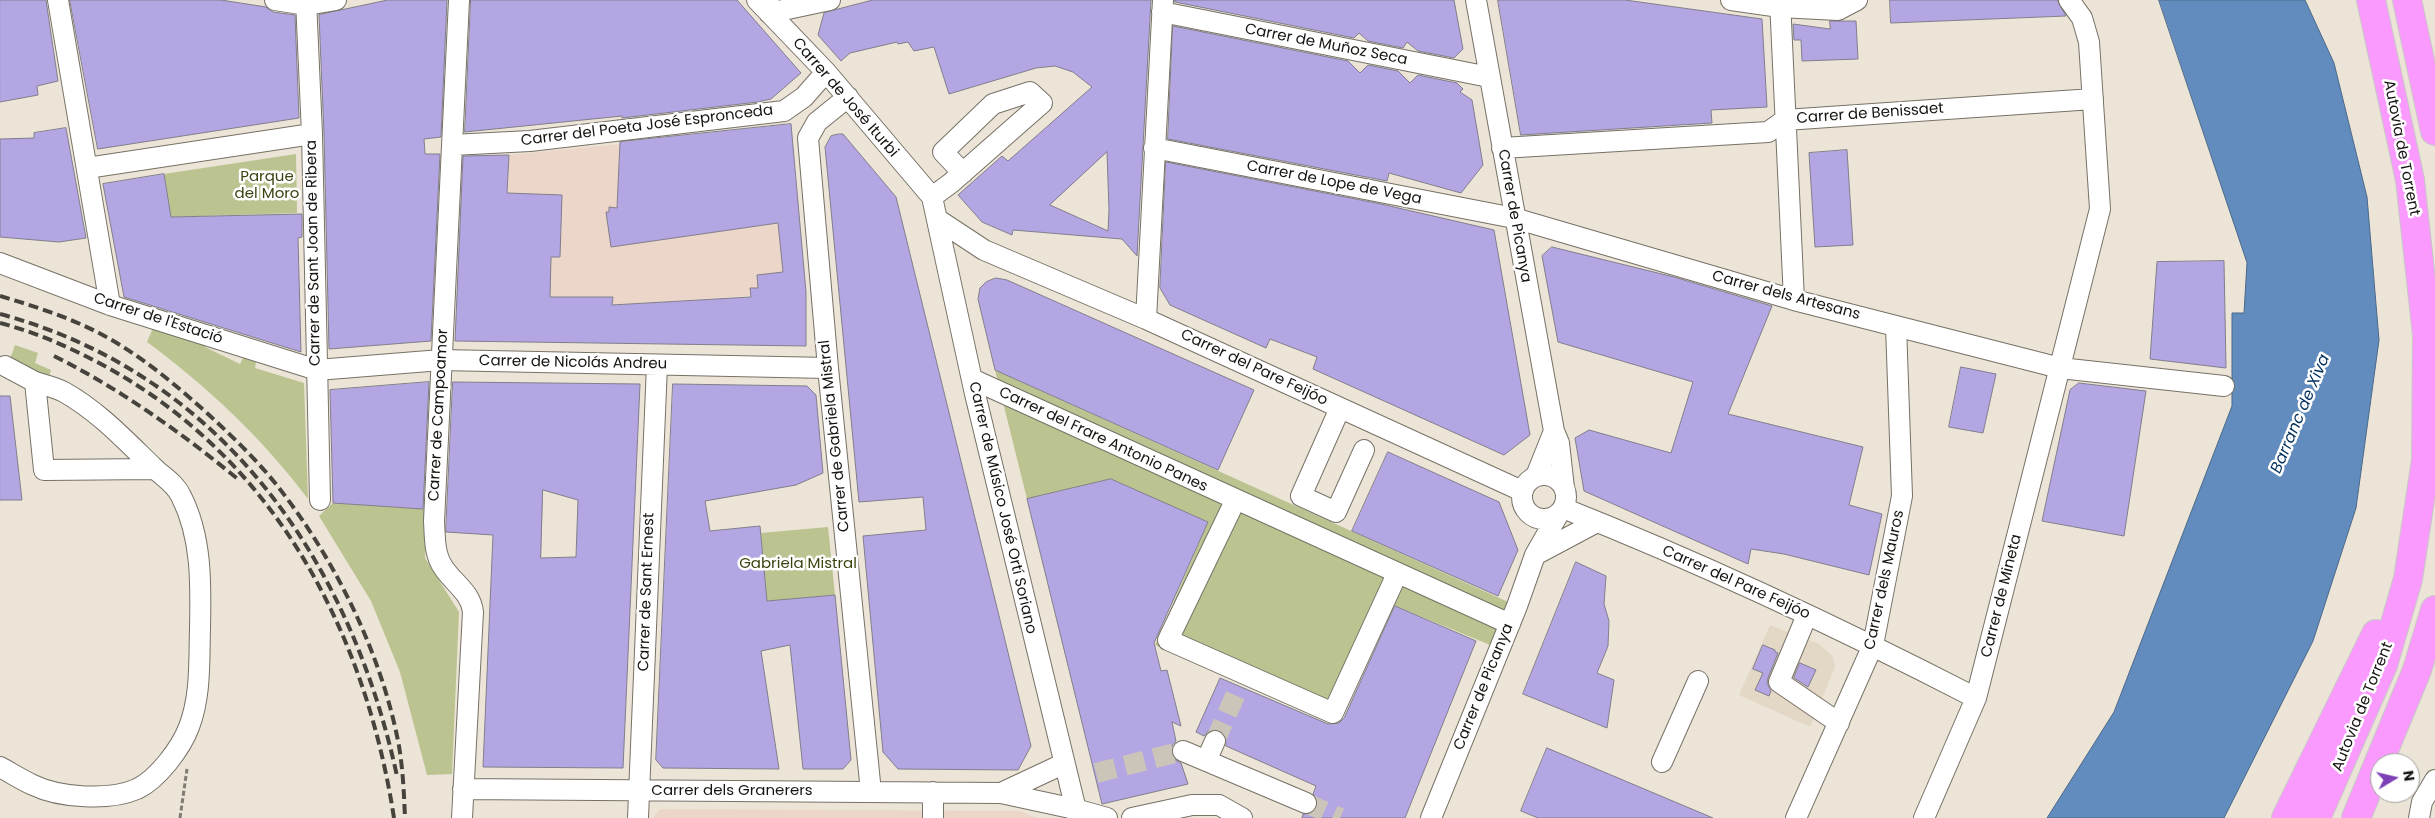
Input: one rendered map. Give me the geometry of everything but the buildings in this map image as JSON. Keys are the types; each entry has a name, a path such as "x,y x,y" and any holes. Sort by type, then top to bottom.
{"highway":[{"name":"Autovia de Torrent","path":"2316,818 2383,666 2408,578 2426,460 2427,335 2410,180 2371,0"},
{"path":"2407,0 2435,131"},
{"path":"2286,818 2374,642 2394,577 2413,460 2427,335"},
{"path":"2356,818 2417,670 2435,610"},
{"path":"2402,753 2435,663"},
{"path":"2378,818 2383,803"}],"street":[{"path":"58,0 110,305"},
{"path":"275,0 306,3 336,0"},
{"name":"Carrer de Campoamor","path":"459,0 434,521 435,545 442,566 472,601 473,612 462,818"},
{"path":"765,4 830,0"},
{"name":"Carrer de Picanya","path":"1432,818 1510,624 1535,555 1562,503 1559,443 1554,431 1514,218 1476,0"},
{"path":"1731,0 1780,3 1838,10 1857,0"},
{"path":"2060,368 2100,209 2089,42 2082,18 2069,0"},
{"name":"Carrer de Sant Joan de Ribera","path":"306,3 312,134 320,500"},
{"path":"1780,3 1794,300"},
{"name":"Carrer de José Iturbi","path":"765,4 848,97 932,197"},
{"path":"1146,319 1163,6"},
{"name":"Carrer de Muñoz Seca","path":"1163,6 1489,77"},
{"name":"Carrer del Poeta José Espronceda","path":"452,145 530,141 784,110 804,97 826,72"},
{"path":"932,197 962,173 1042,103 1030,92 993,104 943,152 962,173"},
{"name":"Carrer de Gabriela Mistral","path":"848,97 817,122 808,138 828,368 871,792"},
{"name":"Carrer de Benissaet","path":"1502,148 1768,132 1785,120 2093,99"},
{"path":"88,168 312,134"},
{"name":"Carrer de Lope de Vega","path":"1154,148 1514,218"},
{"name":"Carrer de Músico José Ortí Soriano","path":"932,197 972,379 1077,813"},
{"name":"Carrer dels Artesans","path":"1514,218 1794,300 2060,368 2224,386"},
{"name":"Carrer del Pare Feijóo","path":"937,219 984,250 1146,319 1522,491"},
{"name":"Carrer del Pare Feijóo","path":"944,251 984,250"},
{"name":"Carrer de l'Estació","path":"0,263 110,305 317,370"},
{"name":"Carrer dels Mauros","path":"1796,818 1873,645 1902,496 1896,326"},
{"name":"Carrer de Nicolás Andreu","path":"317,370 441,360 828,368"},
{"path":"0,767 34,786 74,796 107,796 137,789 164,767 183,742 190,724 199,679 201,589 196,532 181,495 167,477 154,469 121,434 63,391 35,382 2,362"},
{"name":"Carrer de Sant Ernest","path":"638,818 657,365"},
{"name":"Carrer de Mineta","path":"1924,818 1976,698 2060,368"},
{"name":"Carrer del Frare Antonio Panes","path":"972,379 1235,501 1510,624"},
{"path":"35,382 44,470 154,469"},
{"path":"1340,408 1301,496 1336,512 1364,450"},
{"path":"1536,476 1550,475 1556,478 1562,503 1547,519 1532,516 1523,505 1522,491 1525,485 1536,476 1554,431"},
{"path":"1235,501 1168,640 1242,680 1333,713 1397,574"},
{"name":"Carrer del Pare Feijóo","path":"1562,503 1597,522 1873,645 1976,698"},
{"name":"Carrer de Picanya","path":"1532,516 1535,555"},
{"path":"1535,555 1597,522"},
{"path":"1807,615 1779,682 1839,722"},
{"path":"1662,762 1698,681"},
{"path":"1206,761 1215,741"},
{"path":"1183,751 1306,803"},
{"name":"Carrer dels Granerers","path":"1001,793 1064,764"},
{"path":"2419,818 2422,802 2435,780"},
{"name":"Carrer dels Granerers","path":"463,789 1001,793 1077,813 1107,818"},
{"path":"933,792 933,818"},
{"path":"1132,818 1192,805 1219,805 1242,818"}],"path":[{"path":"180,818 191,749 183,742"}],"shaded area":[{"path":"620,144 616,225 798,198 806,292 612,305 612,297 550,298 550,275 505,280 509,155"},
{"path":"1770,625 1819,644 1833,657 1835,667 1810,727 1739,695"},
{"path":"660,809 1020,811 1037,818 653,818"}],"green space":[{"name":"Parque del Moro","path":"296,154 297,213 171,217 164,174"},
{"path":"153,328 206,343 205,347 240,364 243,358 256,362 255,368 304,383 308,499 272,455 233,414 147,342"},
{"path":"15,345 38,353 35,363 51,370 48,380 9,362"},
{"path":"995,370 1517,606 1500,649 1388,603 1335,721 1155,645 1208,522 1111,479 1027,499"},
{"path":"333,503 426,509 425,558 459,612 452,774 427,775 400,672 371,601 319,516"},
{"name":"Gabriela Mistral","path":"828,527 835,595 767,601 761,533"}],"water":[{"name":"Barranc de Xiva","path":"2159,0 2305,0 2334,63 2367,197 2379,340 2356,508 2313,641 2224,818 2047,818 2114,712 2232,406 2232,313 2244,313 2247,263"}],"tunnel":[{"path":"1215,741 1239,687"},
{"path":"1096,773 1183,751"},
{"path":"1306,803 1340,818"}],"railway":[{"path":"0,296 51,312 87,327 114,341 142,360 183,392 236,440 279,488 300,516 338,578 369,644 381,678 399,746 405,818"},
{"path":"0,314 79,342 149,381 211,430 264,487 309,551 346,621 376,697 397,776"},
{"path":"0,323 39,335 77,352 101,364 162,402 216,448 262,499 302,555 334,616 360,681 380,748 394,818"},
{"path":"54,356 127,397 195,445 239,480"}]}
